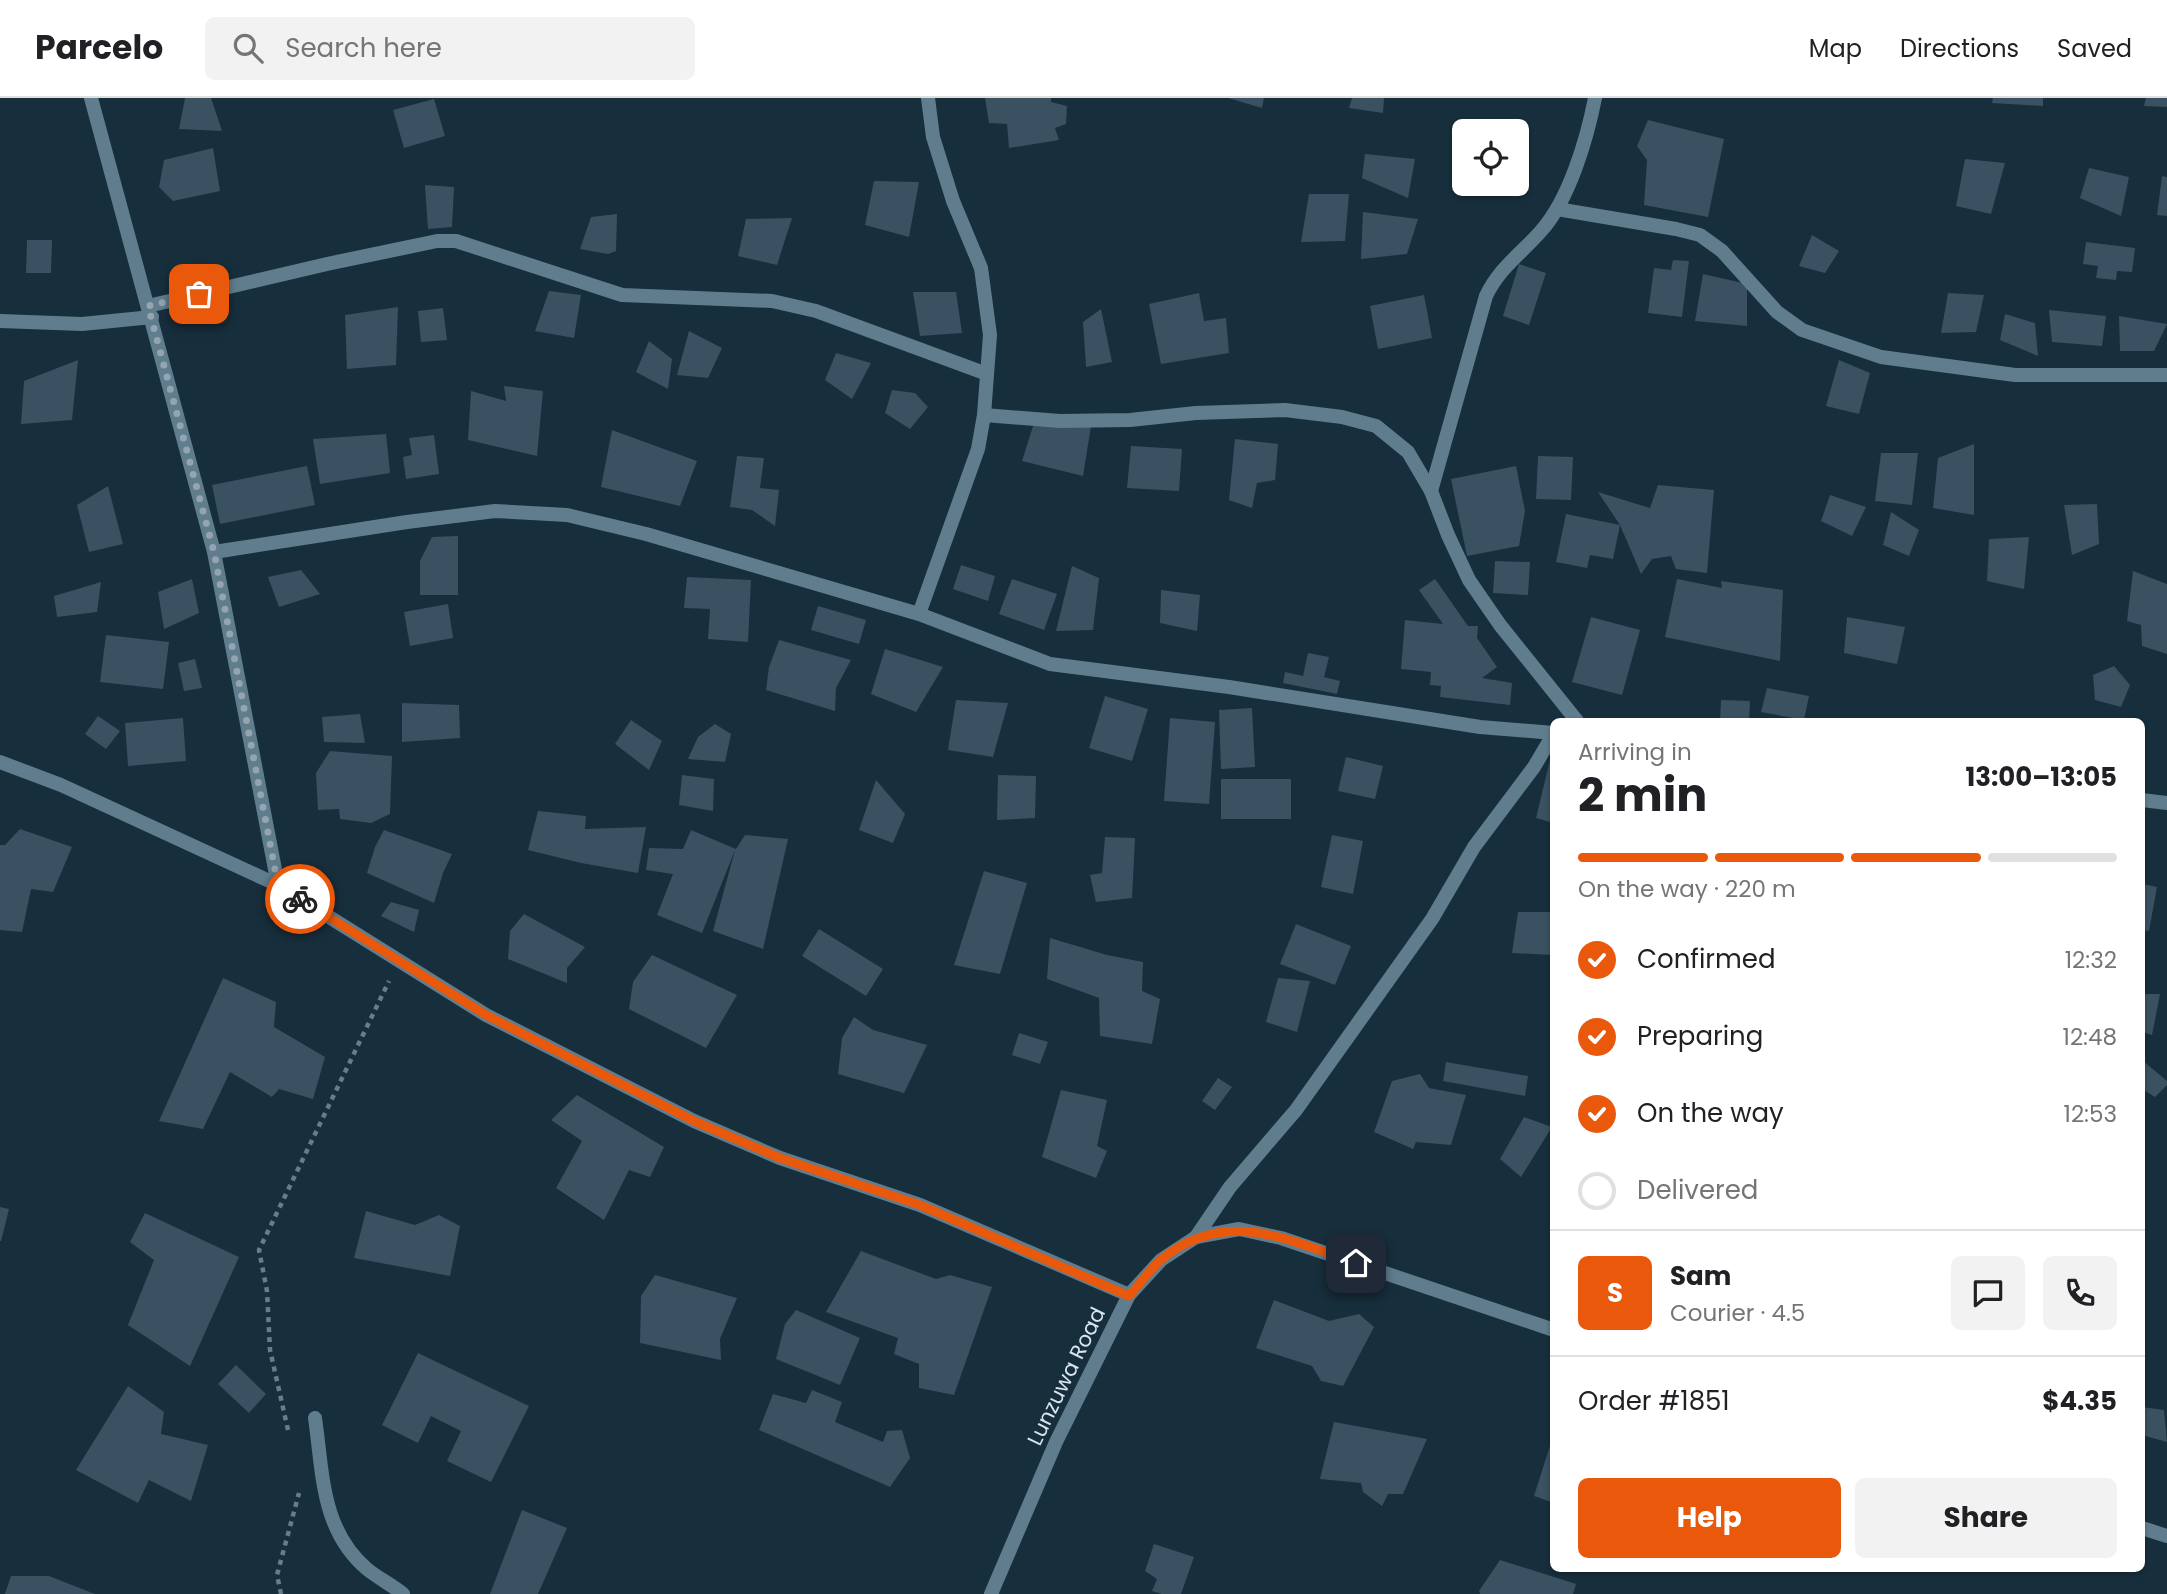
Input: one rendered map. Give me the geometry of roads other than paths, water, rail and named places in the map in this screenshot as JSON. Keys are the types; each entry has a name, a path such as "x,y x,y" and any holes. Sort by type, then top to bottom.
{"street":[{"path":"92,98 214,552 278,885"},
{"path":"919,614 978,449 984,415 990,335 981,268 953,201 933,137 928,98"},
{"path":"1431,491 1486,296 1495,278 1542,231 1557,209 1587,137 1595,98"},
{"path":"1557,209 1700,235 1722,251 1777,313 1802,330 1881,357 2015,375 2167,375"},
{"path":"0,321 82,324 150,311 339,261 437,241 456,241 622,295 772,301 816,311 987,374"},
{"path":"984,415 1060,421 1130,420 1196,413 1285,410 1342,417 1376,426 1408,452 1431,491 1469,580 1500,625 1575,718"},
{"path":"214,552 495,511 567,515 646,534 919,614 1050,664 1229,687 1480,727 1550,733"},
{"path":"1196,1237 1230,1187 1296,1110 1432,919 1474,847 1534,768 1550,740"},
{"path":"0,762 61,785 278,885 486,1015 694,1121 780,1158 920,1205 1129,1296"},
{"path":"2145,800 2167,803"},
{"name":"Lunzuwa Road","path":"991,1594 1056,1442 1129,1296 1161,1260 1196,1237 1240,1229 1281,1238 1550,1329"},
{"path":"315,1418 329,1513 342,1542 367,1569 403,1594"},
{"path":"2145,1529 2167,1536"}]}
